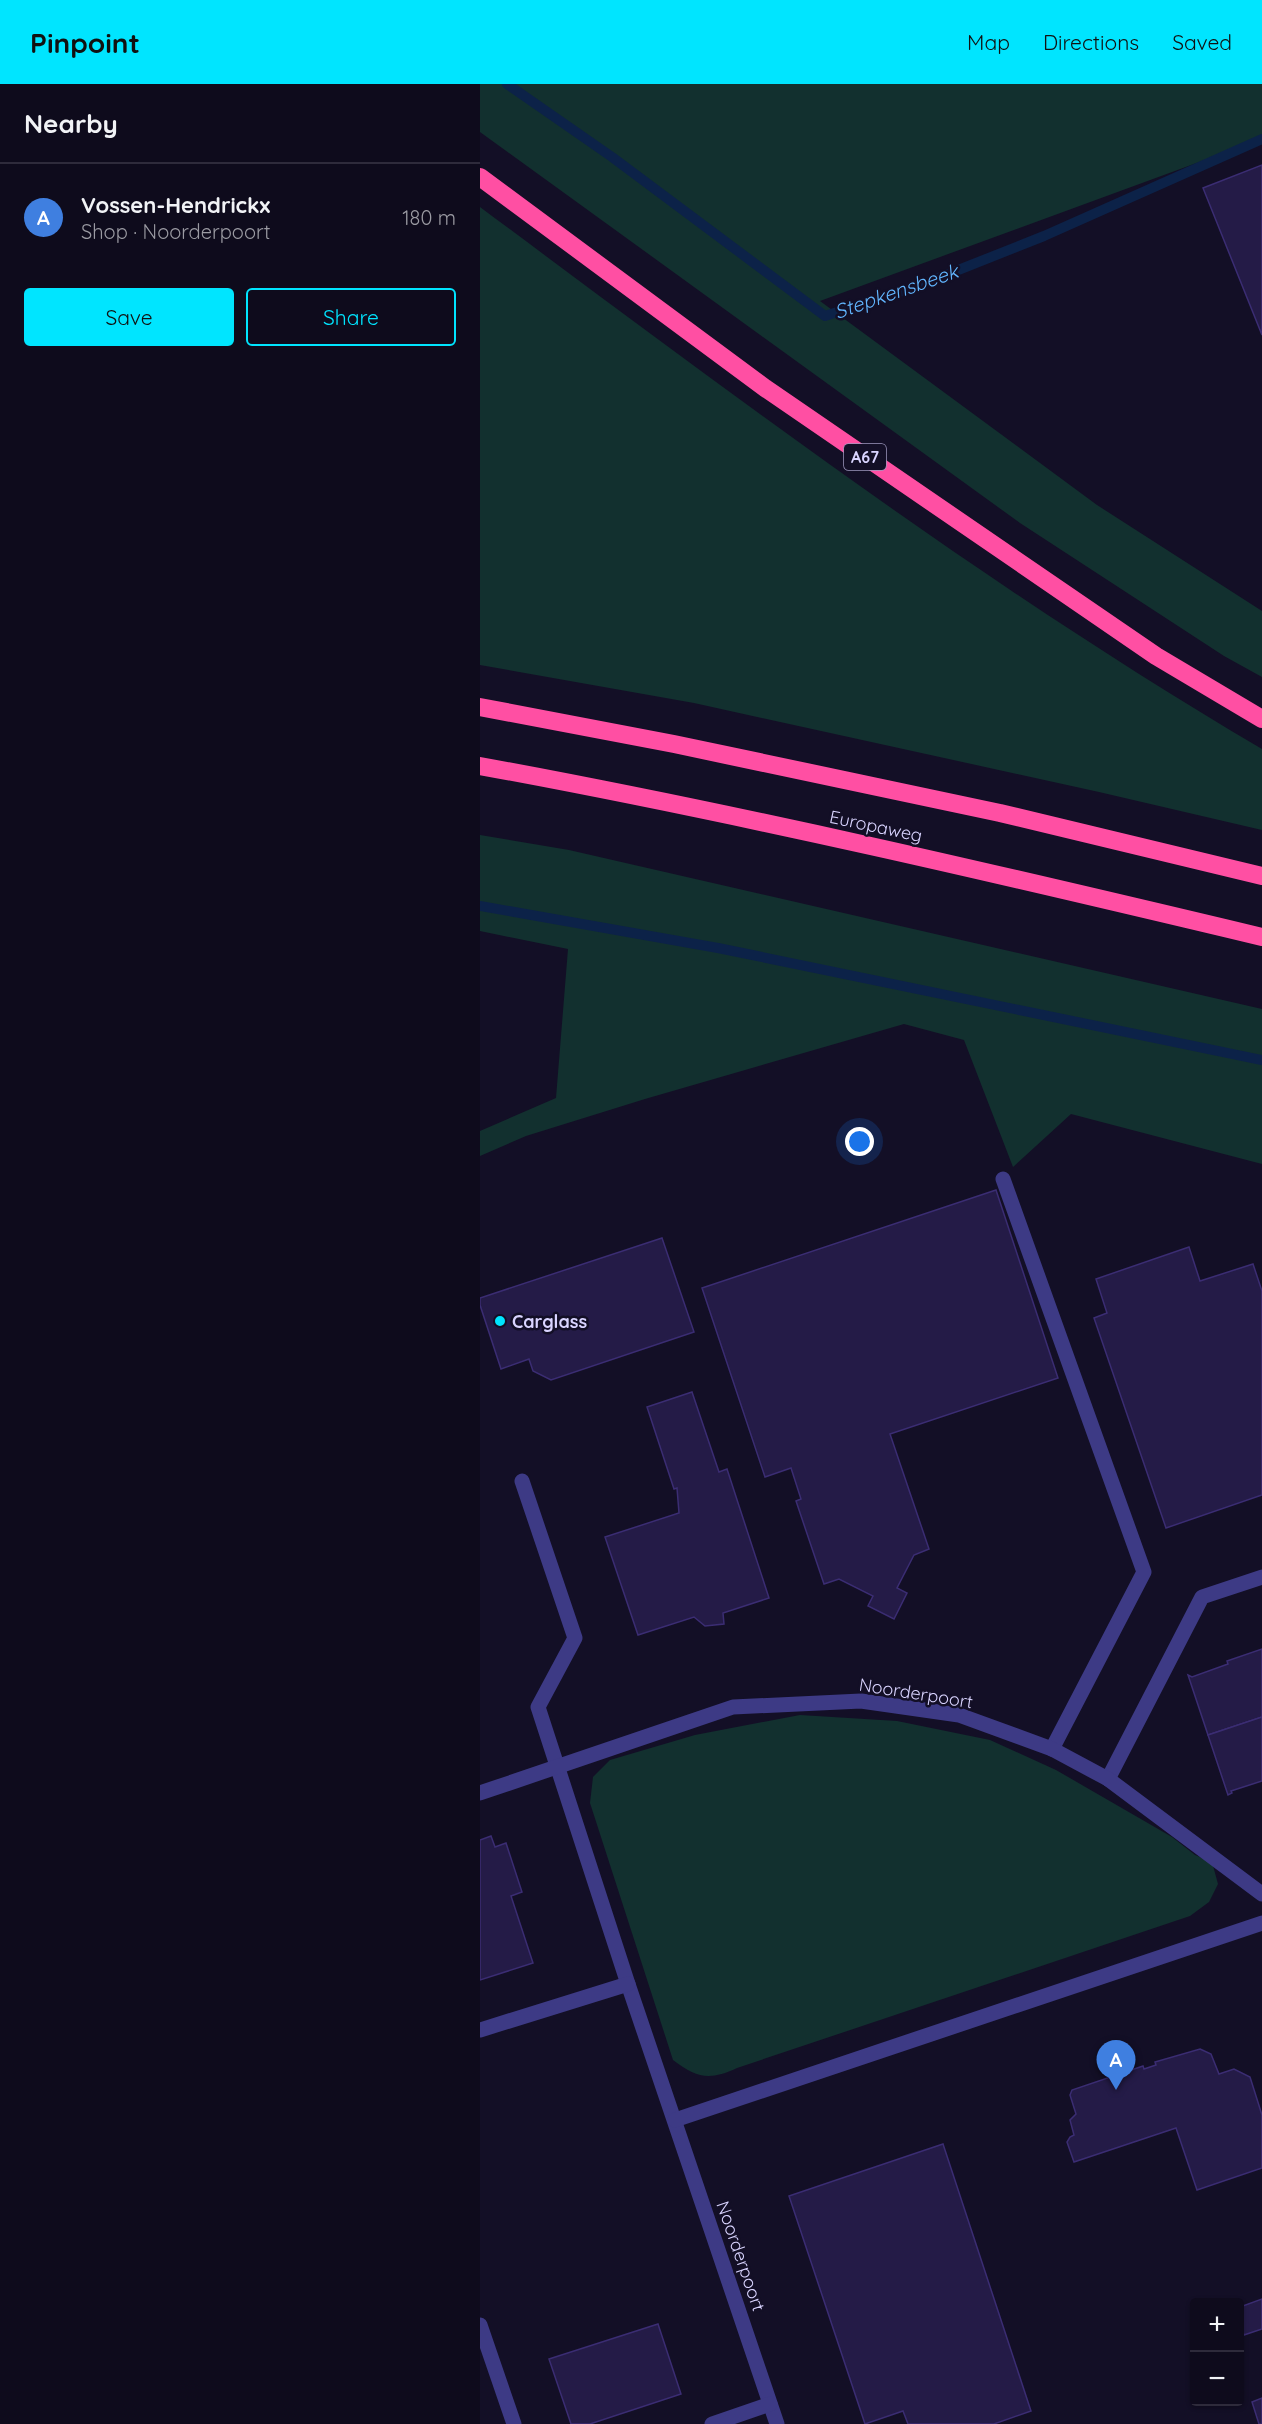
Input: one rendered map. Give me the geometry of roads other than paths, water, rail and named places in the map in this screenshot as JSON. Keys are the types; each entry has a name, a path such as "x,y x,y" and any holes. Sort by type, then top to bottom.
{"highway":[{"name":"A67","path":"480,177 765,388 1156,657 1262,718"},
{"path":"480,707 674,744 988,810 1262,876"},
{"name":"Europaweg","path":"480,766 592,787 975,869 1262,937"}],"street":[{"path":"1004,1179 1144,1572 1052,1749"},
{"name":"Noorderpoort","path":"522,1481 575,1638 538,1707 628,1984 777,2424"},
{"path":"1108,1779 1202,1597 1262,1577"},
{"name":"Noorderpoort","path":"480,1793 733,1707 861,1701 959,1715 1052,1749 1108,1779 1262,1894"},
{"path":"675,2120 1262,1923"},
{"path":"480,2030 628,1984"},
{"path":"480,2325 514,2424"},
{"path":"712,2424 770,2404"}],"waterway":[{"name":"Stepkensbeek","path":"507,84 612,157 825,316 918,286 1044,236 1262,139"},
{"path":"480,906 718,948 1262,1060"}],"place":[{"name":"Carglass","path":"500,1321"},
{"name":"Vossen-Hendrickx","path":"1116,2090"}]}
